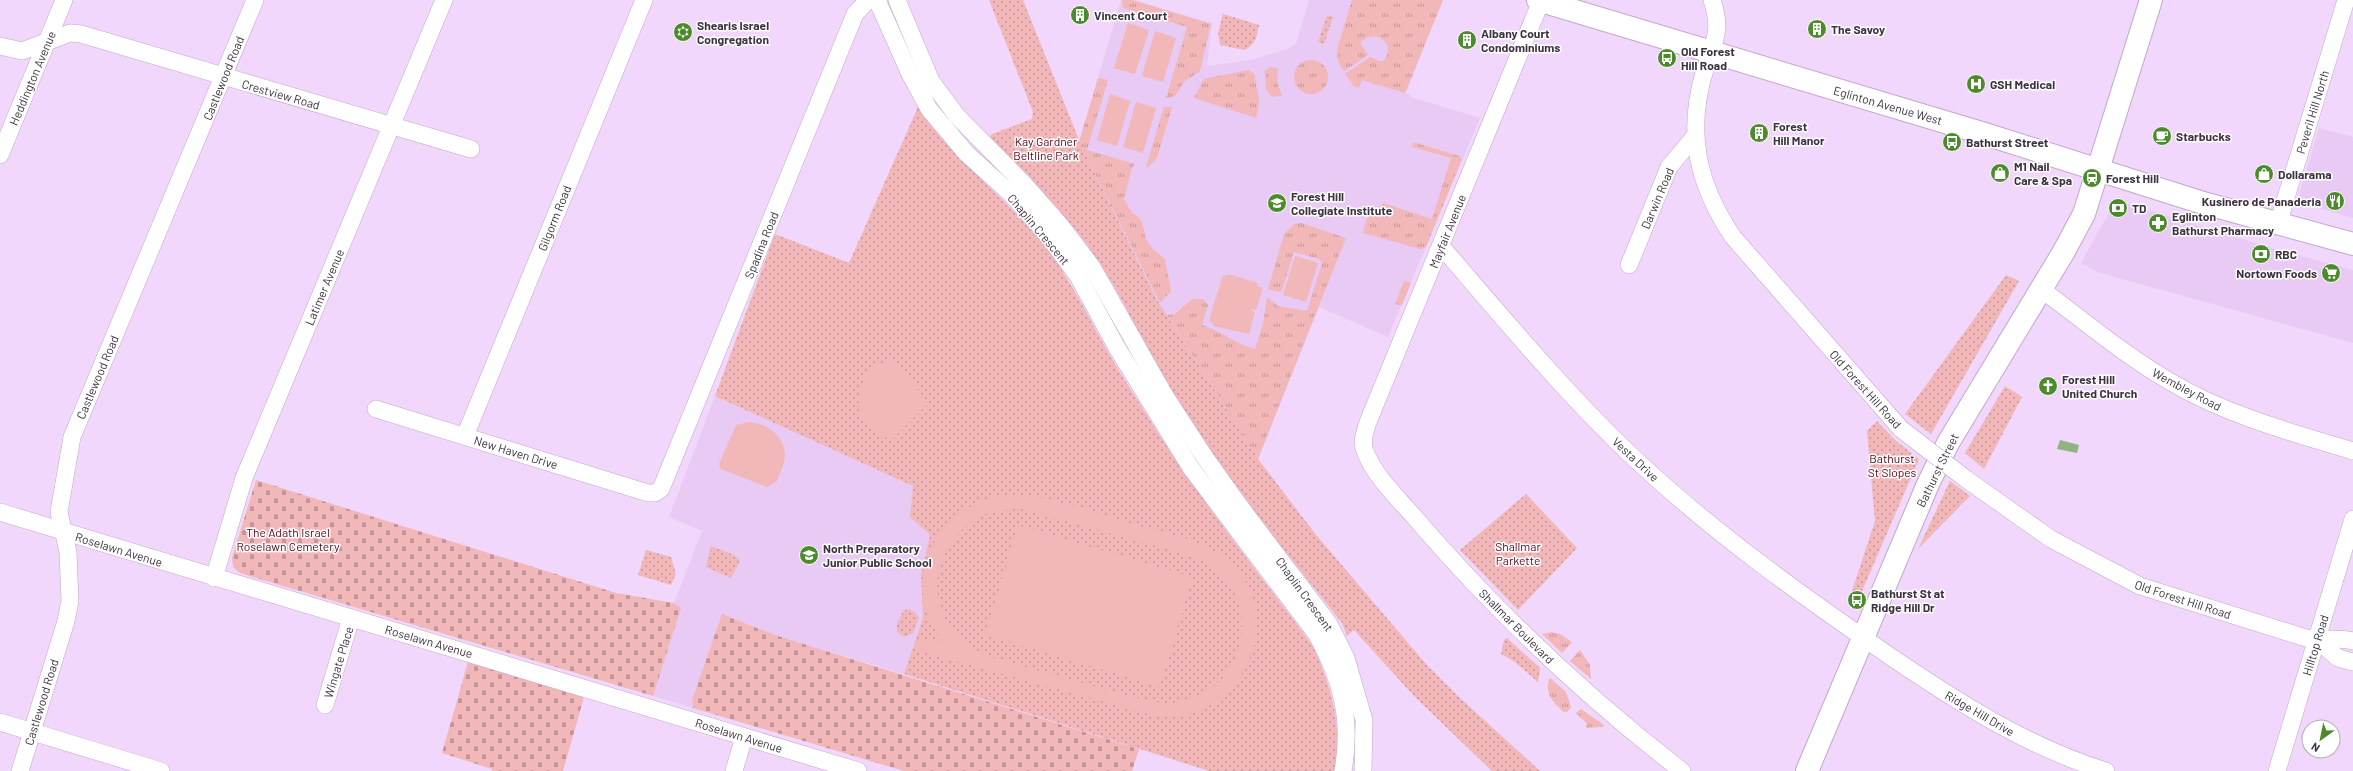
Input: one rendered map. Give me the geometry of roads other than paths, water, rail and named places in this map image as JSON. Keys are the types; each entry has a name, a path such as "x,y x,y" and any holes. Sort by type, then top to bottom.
{"main road":[{"name":"Eglinton Avenue West","path":"1539,0 2200,202 2353,244"},
{"name":"Bathurst Street","path":"1807,771 1928,484 1948,443 2041,289 2084,214 2151,0"}],"street":[{"name":"Heddington Avenue","path":"0,155 64,0"},
{"name":"Castlewood Road","path":"20,771 66,621 70,601 65,532 60,512 72,437 255,0"},
{"name":"Latimer Avenue","path":"214,578 244,478 444,0"},
{"name":"Gilgorm Road","path":"465,436 644,0"},
{"name":"Spadina Road","path":"655,493 661,489 666,479 855,14 865,2 870,0"},
{"name":"Chaplin Crescent","path":"877,0 910,74 929,109 966,153 1012,195 1047,234 1078,276 1116,346 1191,468 1317,635 1330,659 1339,683 1347,722 1343,771"},
{"name":"Chaplin Crescent","path":"897,0 931,81 957,116 1025,185 1060,225 1092,267 1165,396 1206,459 1333,631 1346,658 1364,720 1362,771"},
{"name":"Mayfair Avenue","path":"1371,463 1364,446 1365,431 1441,246 1539,0"},
{"name":"Old Forest Hill Road","path":"1712,0 1717,15 1718,33 1696,108 1695,136 1703,179 1720,217 1733,237 1901,429 1966,479 2051,539 2140,586 2317,640 2345,639 2353,641"},
{"name":"Peveril Hill North","path":"2278,224 2346,0"},
{"name":"Crestview Road","path":"0,46 22,51 70,33 81,34 392,126 472,148"},
{"name":"Darwin Road","path":"1629,265 1669,167 1695,136"},
{"name":"Vesta Drive","path":"1441,246 1546,369 1636,460 1765,568 1863,637"},
{"name":"Wembley Road","path":"2041,289 2099,334 2169,381 2234,413 2353,451"},
{"name":"New Haven Drive","path":"376,409 623,486 648,493 655,493"},
{"path":"1191,468 1206,459"},
{"name":"Shallmar Boulevard","path":"1371,463 1450,559 1527,638 1590,696 1682,771"},
{"name":"Roselawn Avenue","path":"0,512 214,578 858,771"},
{"name":"Hilltop Road","path":"2277,771 2353,519"},
{"name":"Wingate Place","path":"325,705 351,618"},
{"name":"Ridge Hill Drive","path":"1863,637 1931,684 2004,729 2075,762 2106,771"},
{"name":"Old Forest Hill Road","path":"2317,640 2338,658 2353,662"},
{"path":"0,722 161,771"},
{"path":"734,771 744,737"}],"place":[{"name":"Vincent Court","path":"1080,15"},
{"name":"The Savoy","path":"1817,29"},
{"name":"Shearis Israel Congregation","path":"683,32"},
{"name":"Albany Court Condominiums","path":"1467,40"},
{"name":"Old Forest Hill Road","path":"1667,58"},
{"name":"GSH Medical","path":"1976,84"},
{"name":"Forest Hill Manor","path":"1759,133"},
{"name":"Starbucks","path":"2162,136"},
{"name":"Bathurst Street","path":"1952,142"},
{"name":"M1 Nail Care & Spa","path":"2000,173"},
{"name":"Dollarama","path":"2264,174"},
{"name":"Forest Hill","path":"2092,178"},
{"name":"Kusinero de Panaderia","path":"2335,201"},
{"name":"Forest Hill Collegiate Institute","path":"1277,203"},
{"name":"TD","path":"2118,208"},
{"name":"Eglinton Bathurst Pharmacy","path":"2158,223"},
{"name":"RBC","path":"2261,254"},
{"name":"Nortown Foods","path":"2331,273"},
{"name":"Forest Hill United Church","path":"2048,386"},
{"name":"North Preparatory Junior Public School","path":"809,555"},
{"name":"Bathurst St at Ridge Hill Dr","path":"1857,600"}],"park label":[{"name":"Kay Gardner Beltline Park","path":"1046,148"},
{"name":"Bathurst St Slopes","path":"1892,465"},
{"name":"The Adath Israel Roselawn Cemetery","path":"288,539"},
{"name":"Shallmar Parkette","path":"1518,553"}]}
